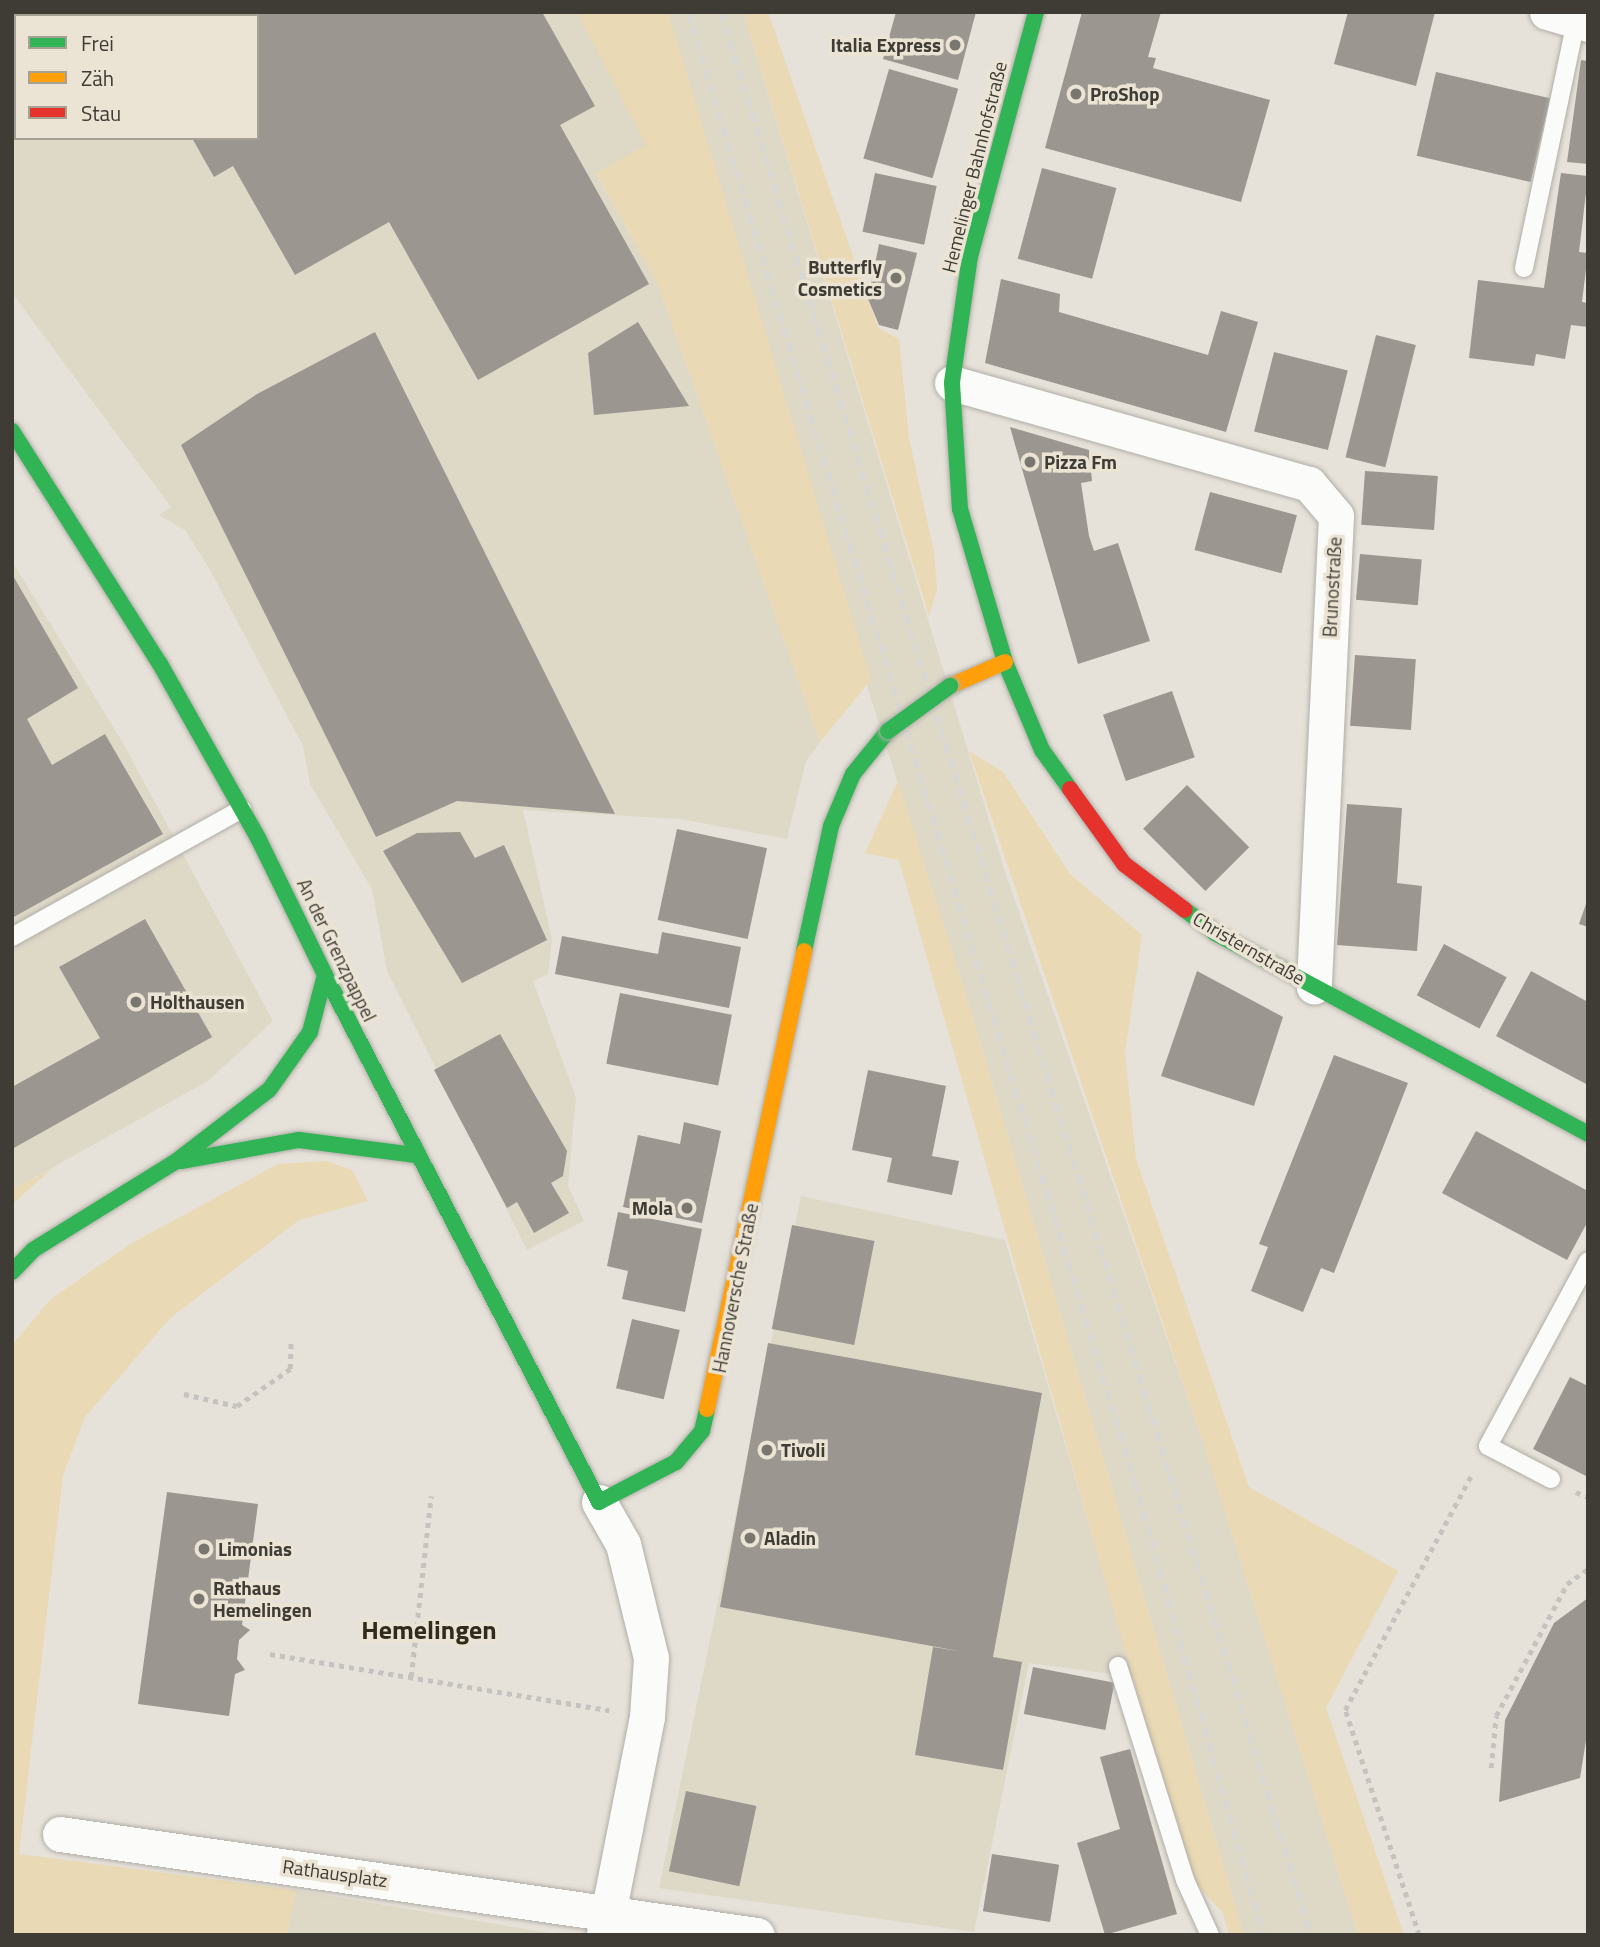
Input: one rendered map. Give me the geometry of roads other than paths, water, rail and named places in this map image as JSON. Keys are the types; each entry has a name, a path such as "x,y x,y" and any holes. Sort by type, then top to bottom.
{"main road":[{"name":"Hemelinger Bahnhofstraße","path":"1005,662 960,509 952,383 970,256 1036,12"},
{"name":"An der Grenzpappel","path":"12,431 160,664 242,809 414,1155 599,1502"},
{"name":"Hannoversche Straße","path":"599,1502 676,1462 702,1431 831,826 853,774 888,730 950,686 1005,662"},
{"name":"Christernstraße","path":"1005,662 1042,750 1124,864 1215,933 1588,1134"},
{"path":"12,1272 33,1250 175,1162 269,1090 310,1032 325,975"},
{"path":"175,1162 299,1140 414,1155"}],"street":[{"name":"Brunostraße","path":"952,383 1309,484 1336,516 1314,986"},
{"path":"599,1502 623,1544 645,1616 648,1717 606,1923"},
{"name":"Rathausplatz","path":"60,1834 606,1923 757,1935"}],"lane":[{"path":"1524,268 1570,19"},
{"path":"12,937 242,809"},
{"path":"1551,1479 1488,1446 1588,1261"},
{"path":"1118,1666 1185,1880 1210,1935"}],"railway":[{"path":"688,12 1135,1482 1263,1935"},
{"path":"721,12 1311,1935"}],"place":[{"name":"Italia Express","path":"955,45"},
{"name":"ProShop","path":"1076,94"},
{"name":"Butterfly Cosmetics","path":"896,278"},
{"name":"Pizza Fm","path":"1030,462"},
{"name":"Holthausen","path":"136,1002"},
{"name":"Mola","path":"687,1208"},
{"name":"Tivoli","path":"767,1450"},
{"name":"Aladin","path":"750,1538"},
{"name":"Limonias","path":"204,1549"},
{"name":"Rathaus Hemelingen","path":"199,1599"}],"district":[{"name":"Hemelingen","path":"429,1630"}]}
